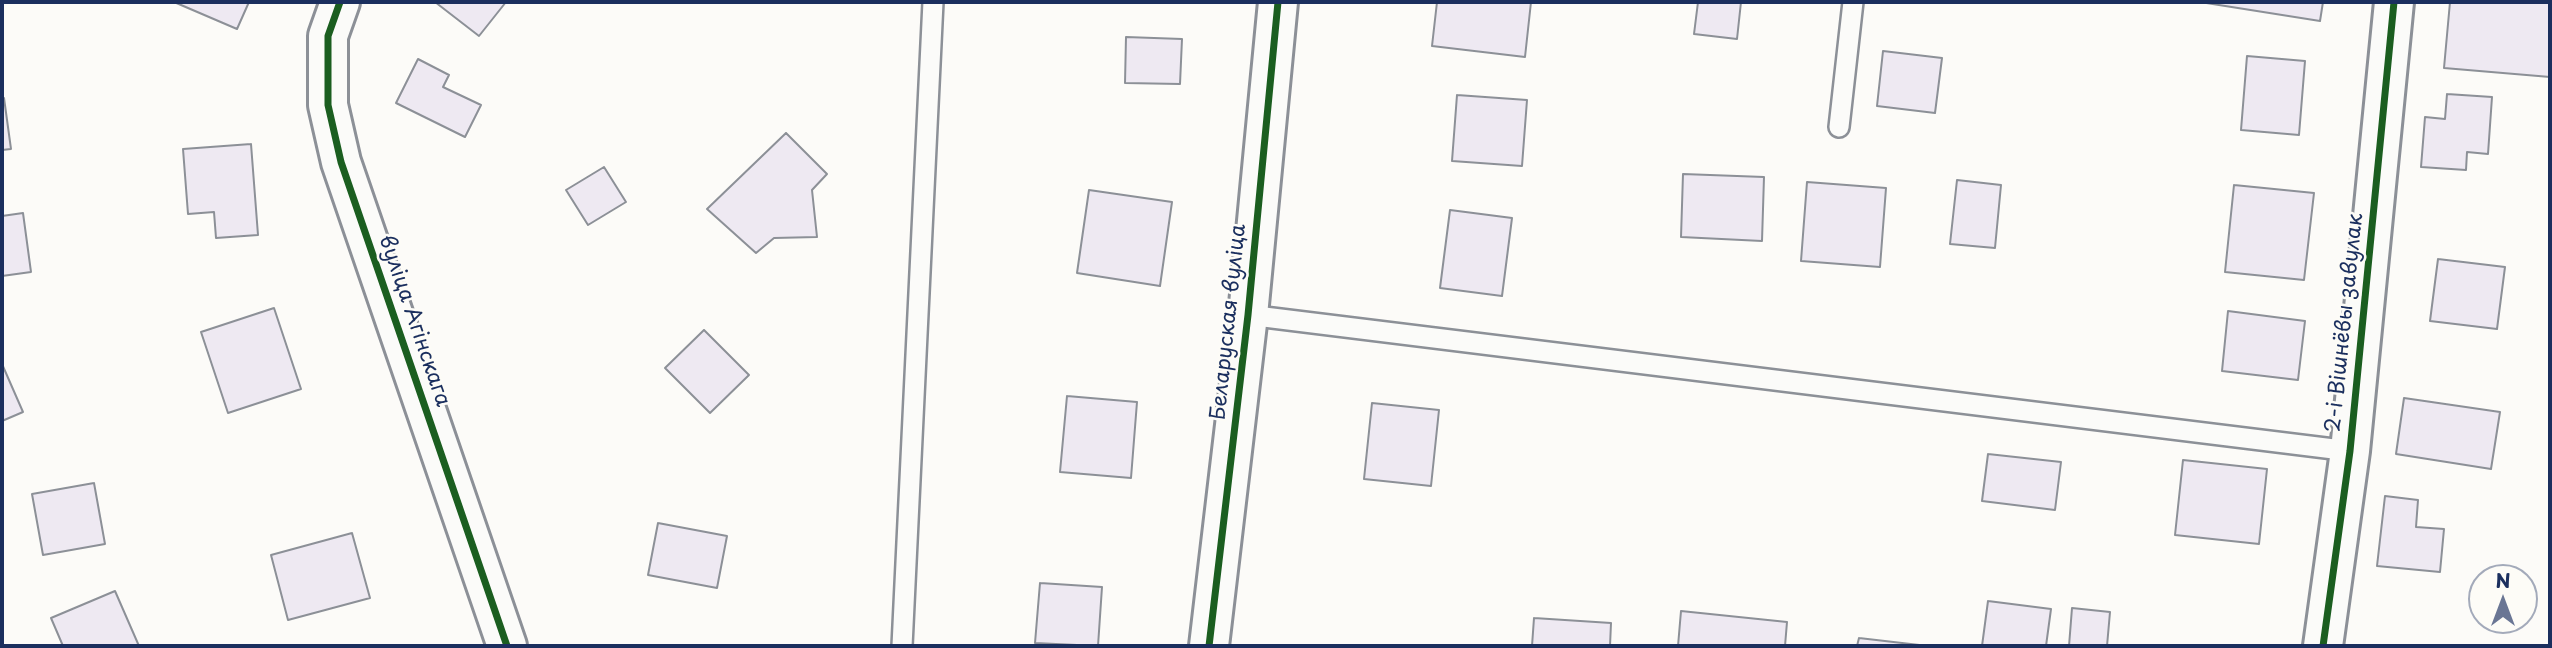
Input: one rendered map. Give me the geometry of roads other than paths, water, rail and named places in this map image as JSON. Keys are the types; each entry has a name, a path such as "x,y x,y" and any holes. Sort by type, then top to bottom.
{"street":[{"name":"вуліца Агінскага","path":"340,2 328,36 328,105 341,162 507,646"},
{"name":"Беларуская вуліца","path":"1209,646 1248,315 1278,2"},
{"name":"2-і Вішнёвы завулак","path":"2323,646 2350,451 2393,2"}],"lane":[{"path":"902,646 933,2"},
{"path":"1839,127 1853,2"},
{"path":"1248,315 2350,451"}]}
